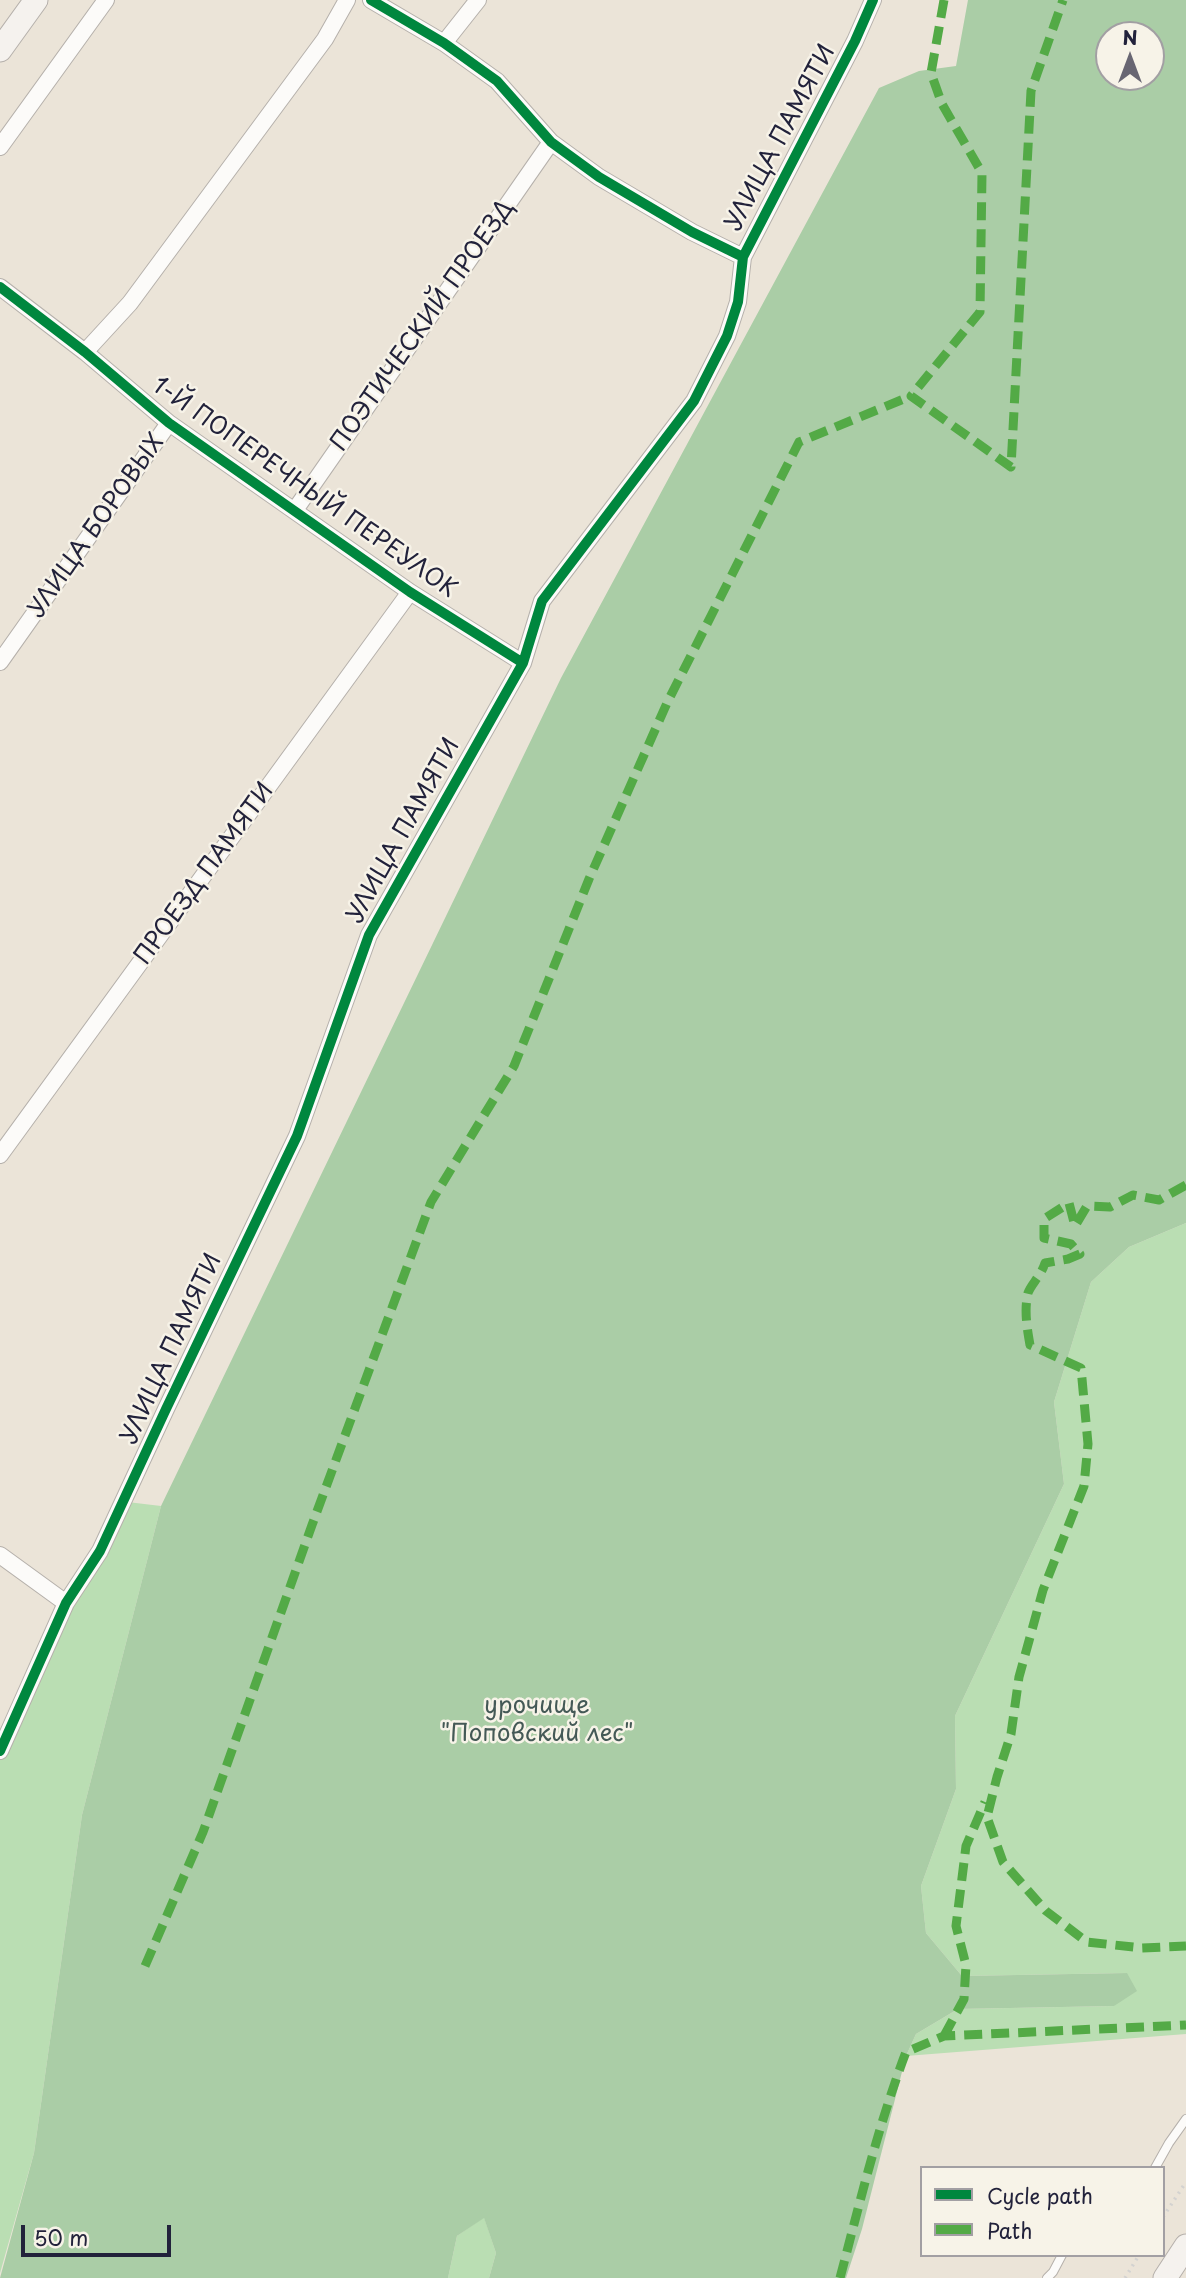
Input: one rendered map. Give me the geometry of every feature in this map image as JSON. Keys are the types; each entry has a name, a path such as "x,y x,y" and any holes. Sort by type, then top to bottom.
{"main road":[{"path":"0,50 36,0"},
{"path":"1165,2278 1186,2246"}],"street":[{"path":"0,147 106,0"},
{"path":"85,352 130,303 325,39 347,0"},
{"path":"371,0 444,43 497,81 551,142 599,177 692,232 743,257"},
{"path":"444,43 478,0"},
{"name":"УЛИЦА ПАМЯТИ","path":"0,1751 66,1602 100,1551 298,1136 369,935 523,663 542,601 694,401 727,336 738,302 743,257 855,41 873,0"},
{"name":"ПОЭТИЧЕСКИЙ ПРОЕЗД","path":"295,510 551,142"},
{"name":"1-Й ПОПЕРЕЧНЫЙ ПЕРЕУЛОК","path":"0,287 85,352 169,423 410,592 523,663"},
{"name":"УЛИЦА БОРОВЫХ","path":"0,662 169,423"},
{"name":"ПРОЕЗД ПАМЯТИ","path":"0,1155 410,592"},
{"path":"0,1555 66,1602"}],"lane":[{"path":"1156,2166 1168,2143 1186,2119"},
{"path":"1047,2278 1061,2257"}],"path":[{"path":"1165,2214 1186,2182"},
{"path":"1125,2278 1138,2257"}],"green space":[{"name":"урочище \"Поповский лес\"","path":"968,0 1186,0 1186,1223 1129,1247 1091,1282 1054,1402 1064,1484 955,1716 956,1789 921,1886 926,1933 962,1976 1127,1973 1137,1991 1114,2006 958,2009 916,2034 906,2056 862,2229 846,2278 489,2278 496,2253 484,2218 457,2236 448,2278 0,2278 34,2153 82,1815 161,1506 561,678 879,88 919,71 956,66"},
{"path":"1186,1223 1186,2034 906,2056 916,2034 958,2009 1114,2006 1127,1973 962,1976 926,1933 921,1886 956,1789 955,1716 1064,1484 1054,1402 1091,1282 1129,1247"},
{"path":"119,1501 161,1506 82,1815 34,2153 0,2273 0,1742"},
{"path":"484,2217 496,2253 489,2278 448,2278 457,2236"}],"marked path":[{"path":"944,0 931,73 942,104 982,173 980,312 911,396 1011,467 1031,91 1063,0"},
{"path":"145,1966 203,1832 431,1202 514,1066 589,879 667,703 799,442 911,396"},
{"path":"1186,1185 1159,1200 1133,1195 1110,1207 1087,1206 1075,1226 1069,1203 1044,1219 1044,1238 1071,1244 1080,1254 1045,1263 1028,1293 1028,1332 1030,1345 1081,1368 1088,1444 1084,1486 1043,1590 1019,1677 1011,1734 987,1817 1003,1862 1046,1911 1087,1942 1142,1948 1186,1946"},
{"path":"944,2036 964,1999 966,1965 956,1926 966,1846 985,1802"},
{"path":"840,2278 878,2136 906,2052 944,2036 1186,2025"}],"cycle path":[{"path":"371,0 444,43 497,81 551,142 599,177 692,232 743,257"},
{"path":"0,1751 66,1603 100,1551 297,1136 369,935 523,663 542,601 694,401 727,336 738,302 743,257 855,41 873,0"},
{"path":"0,287 85,352 169,423 410,592 523,663"}]}
